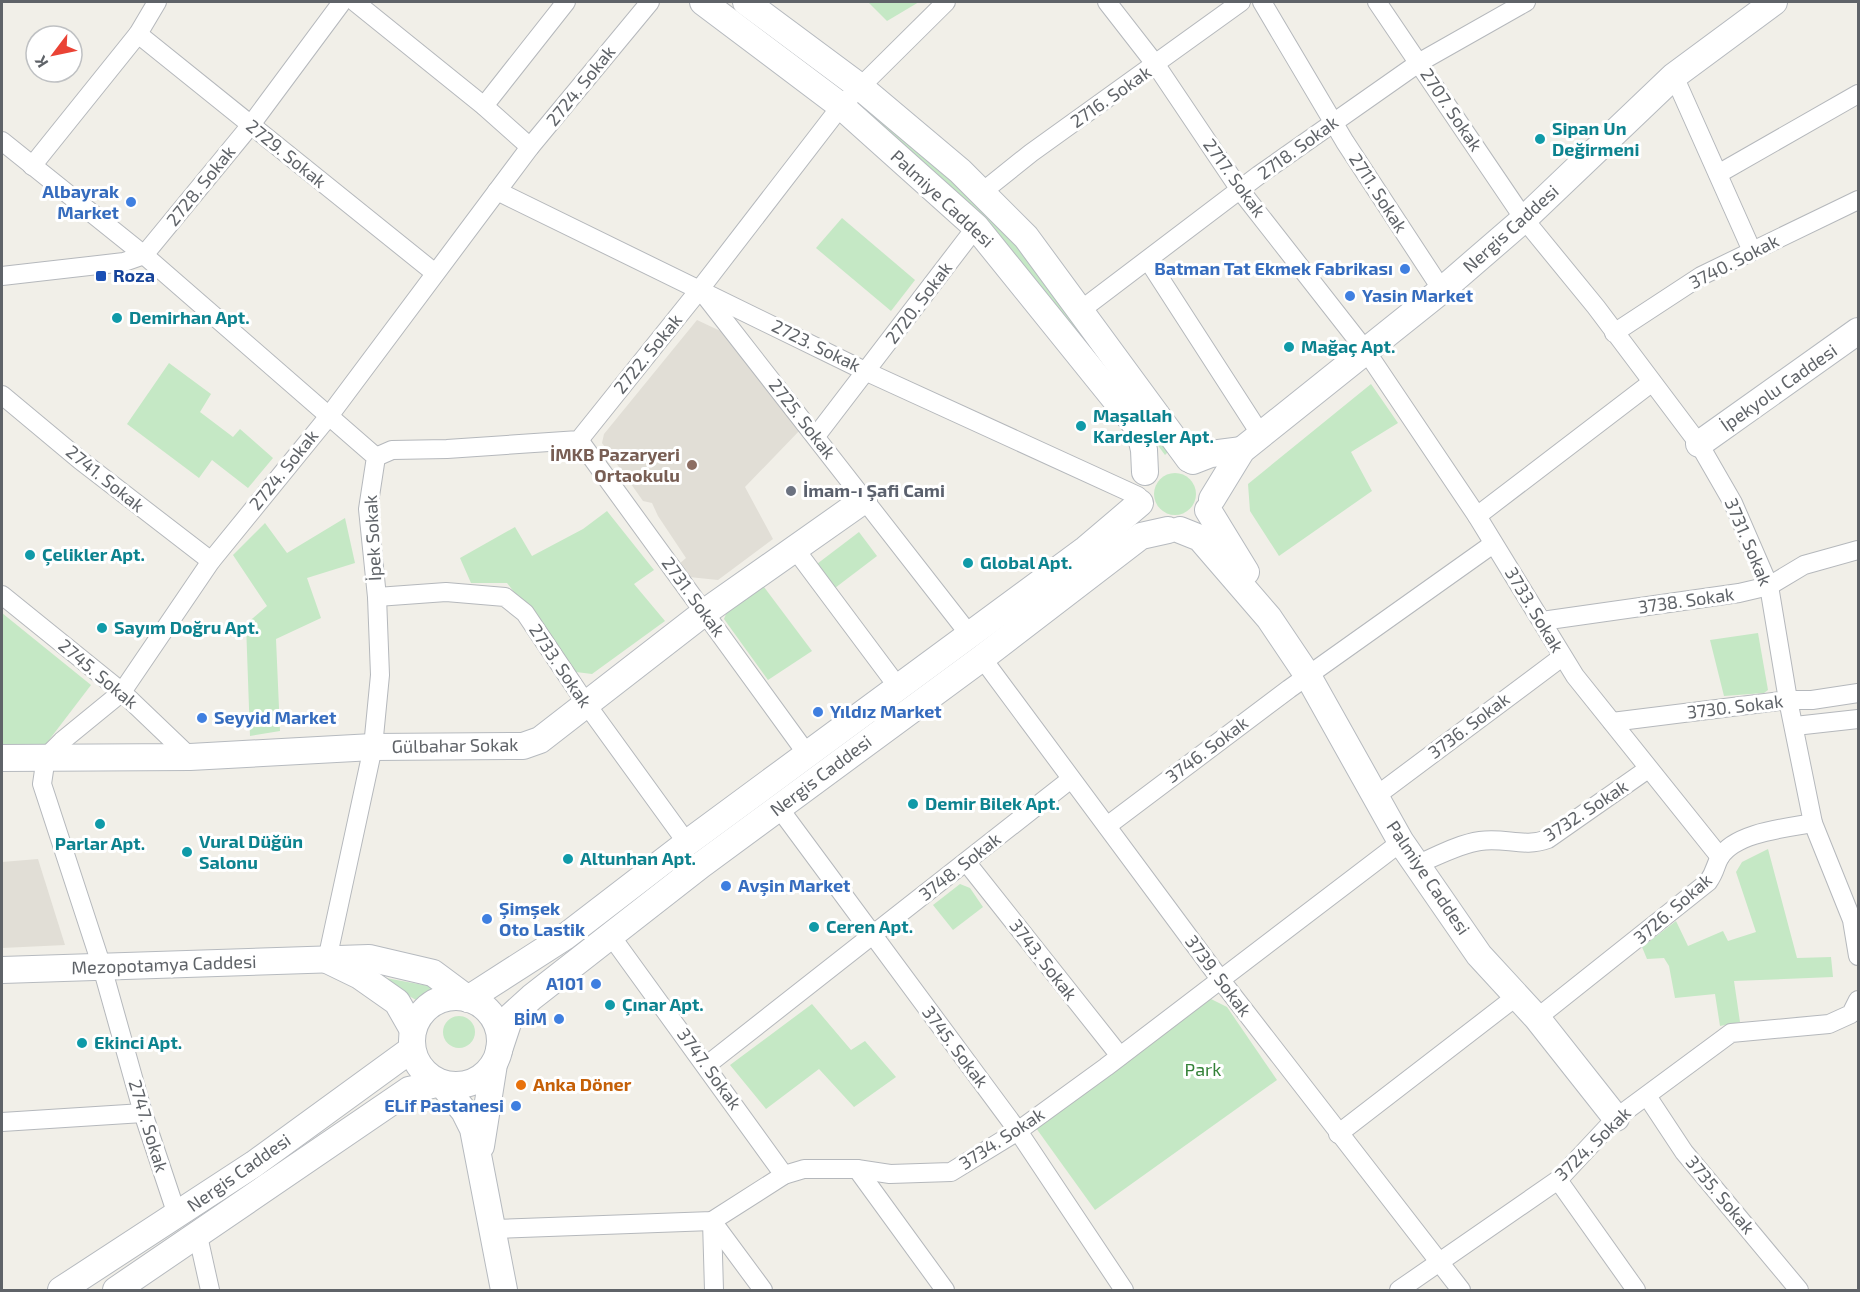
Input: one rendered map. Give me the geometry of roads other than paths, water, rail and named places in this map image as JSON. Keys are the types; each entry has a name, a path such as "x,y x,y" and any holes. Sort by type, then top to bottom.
{"main road":[{"name":"Palmiye Caddesi","path":"703,2 841,106 976,227 1139,429 1144,450 1141,490"},
{"name":"Palmiye Caddesi","path":"746,2 859,86 981,193 1026,237 1191,460"},
{"name":"Nergis Caddesi","path":"1251,442 1442,290 1524,219 1674,76 1774,2"},
{"name":"İpekyolu Caddesi","path":"1699,444 1858,331"},
{"path":"1191,460 1251,442"},
{"path":"1210,504 1208,476 1191,460 1177,456 1154,463 1141,490 1148,518 1174,530 1201,520 1251,442"},
{"name":"Nergis Caddesi","path":"468,999 566,936 687,843 1086,549 1141,490"},
{"name":"Gülbahar Sokak","path":"2,758 190,757 373,747 523,746 540,740 705,612 864,500"},
{"name":"Palmiye Caddesi","path":"1210,504 1269,618 1308,676 1401,842 1479,955 1537,1018 1616,1118"},
{"name":"Palmiye Caddesi","path":"1174,530 1200,538 1269,618"},
{"name":"Nergis Caddesi","path":"496,1057 510,1017 532,996 1141,536 1174,530"},
{"name":"Mezopotamya Caddesi","path":"2,970 369,958 433,973 468,999"},
{"name":"Mezopotamya Caddesi","path":"327,960 360,976 397,1002 412,1039"},
{"path":"480,1158 485,1105 500,1035 495,1021 486,1008 468,999 447,997 434,1002 422,1011 412,1039 418,1064 428,1075 441,1083 468,1120 480,1158 504,1290"},
{"name":"Nergis Caddesi","path":"61,1290 254,1164 412,1039"},
{"path":"441,1083 456,1085 471,1083 484,1076 496,1057"},
{"name":"Nergis Caddesi","path":"116,1290 409,1090 441,1083"}],"street":[{"path":"32,166 138,34 157,2"},
{"name":"2728. Sokak","path":"144,255 250,126 342,2"},
{"path":"355,2 484,106 530,147"},
{"path":"484,106 566,2"},
{"name":"2724. Sokak","path":"46,757 122,692 211,561 328,416 530,147 650,2"},
{"name":"2722. Sokak","path":"579,440 700,289 841,106 946,2"},
{"name":"2717. Sokak","path":"1107,2 1156,65 1240,190 1366,351"},
{"name":"2716. Sokak","path":"981,193 1031,153 1241,2"},
{"name":"2711. Sokak","path":"1262,2 1334,122 1442,290"},
{"name":"2707. Sokak","path":"1377,2 1420,62 1524,219"},
{"name":"2718. Sokak","path":"1080,310 1240,190 1420,62 1526,2"},
{"name":"2729. Sokak","path":"138,34 435,273"},
{"path":"1674,76 1752,251"},
{"path":"1718,174 1858,94"},
{"path":"2,141 144,255 376,457 392,450 447,449 579,440"},
{"name":"2723. Sokak","path":"497,191 867,372 1141,490"},
{"name":"3740. Sokak","path":"1614,333 1701,276 1858,201"},
{"name":"3731. Sokak","path":"1524,219 1699,444 1733,503 1769,586 1788,700 1813,823 1855,920 1858,956"},
{"name":"2720. Sokak","path":"816,436 976,227"},
{"path":"2,276 124,262 144,255"},
{"path":"1148,260 1251,442"},
{"name":"2725. Sokak","path":"700,289 969,634"},
{"name":"3733. Sokak","path":"1366,351 1477,516 1562,657 1648,769 1720,857"},
{"path":"1477,516 1651,383"},
{"name":"2741. Sokak","path":"2,395 80,460 211,561"},
{"name":"2731. Sokak","path":"579,440 807,754"},
{"name":"İpek Sokak","path":"327,960 373,747 380,675 377,597 368,509 376,457"},
{"name":"3746. Sokak","path":"1107,826 1308,676 1493,544"},
{"path":"795,549 898,687"},
{"name":"3738. Sokak","path":"1542,621 1739,593 1769,586 1804,565 1858,550"},
{"name":"2733. Sokak","path":"377,597 446,592 505,597 525,613 587,705 687,843"},
{"name":"2745. Sokak","path":"2,596 122,692 190,757"},
{"name":"3736. Sokak","path":"1376,796 1562,657"},
{"name":"3739. Sokak","path":"982,658 1220,980 1461,1290"},
{"name":"3730. Sokak","path":"1612,722 1858,693"},
{"path":"1795,726 1858,719"},
{"path":"46,757 42,784 102,967"},
{"name":"3732. Sokak","path":"1418,864 1477,841 1500,839 1516,844 1533,844 1548,838 1648,769"},
{"name":"3748. Sokak","path":"707,1065 1071,779"},
{"name":"3745. Sokak","path":"779,808 1018,1131 1122,1290"},
{"name":"3726. Sokak","path":"1537,1018 1708,882 1717,870 1720,857 1738,842 1761,832 1813,823"},
{"name":"3734. Sokak","path":"712,1221 784,1175 804,1169 857,1169 890,1174 951,1172 1018,1131 1401,842"},
{"name":"3743. Sokak","path":"967,863 1120,1056"},
{"name":"3747. Sokak","path":"611,936 707,1065 784,1175"},
{"name":"2747. Sokak","path":"102,967 143,1113 177,1215"},
{"path":"1338,1134 1518,996"},
{"name":"3724. Sokak","path":"1400,1290 1558,1180 1616,1118 1731,1034 1829,1024 1851,1014 1858,1000"},
{"name":"3735. Sokak","path":"1647,1096 1684,1152 1799,1290"},
{"path":"2,1122 143,1113"},
{"path":"857,1169 945,1290"},
{"path":"1558,1180 1636,1290"},
{"path":"494,1229 712,1221"},
{"path":"712,1221 714,1290"},
{"path":"712,1221 763,1290"},
{"path":"198,1236 210,1290"}],"place":[{"name":"Sipan Un Değirmeni","path":"1540,139"},
{"name":"Albayrak Market","path":"131,202"},
{"name":"Batman Tat Ekmek Fabrikası","path":"1405,269"},
{"name":"Roza","path":"101,276"},
{"name":"Yasin Market","path":"1350,296"},
{"name":"Demirhan Apt.","path":"117,318"},
{"name":"Mağaç Apt.","path":"1289,347"},
{"name":"Maşallah Kardeşler Apt.","path":"1081,426"},
{"name":"İMKB Pazaryeri Ortaokulu","path":"692,465"},
{"name":"İmam-ı Şafi Cami","path":"791,491"},
{"name":"Çelikler Apt.","path":"30,555"},
{"name":"Global Apt.","path":"968,563"},
{"name":"Sayım Doğru Apt.","path":"102,628"},
{"name":"Yıldız Market","path":"818,712"},
{"name":"Seyyid Market","path":"202,718"},
{"name":"Demir Bilek Apt.","path":"913,804"},
{"name":"Parlar Apt.","path":"100,824"},
{"name":"Vural Düğün Salonu","path":"187,852"},
{"name":"Altunhan Apt.","path":"568,859"},
{"name":"Avşin Market","path":"726,886"},
{"name":"Şimşek Oto Lastik","path":"487,919"},
{"name":"Ceren Apt.","path":"814,927"},
{"name":"A101","path":"596,984"},
{"name":"Çınar Apt.","path":"610,1005"},
{"name":"BİM","path":"559,1019"},
{"name":"Ekinci Apt.","path":"82,1043"},
{"name":"Anka Döner","path":"521,1085"},
{"name":"ELif Pastanesi","path":"516,1106"}],"park label":[{"name":"Park","path":"1203,1070"}]}
